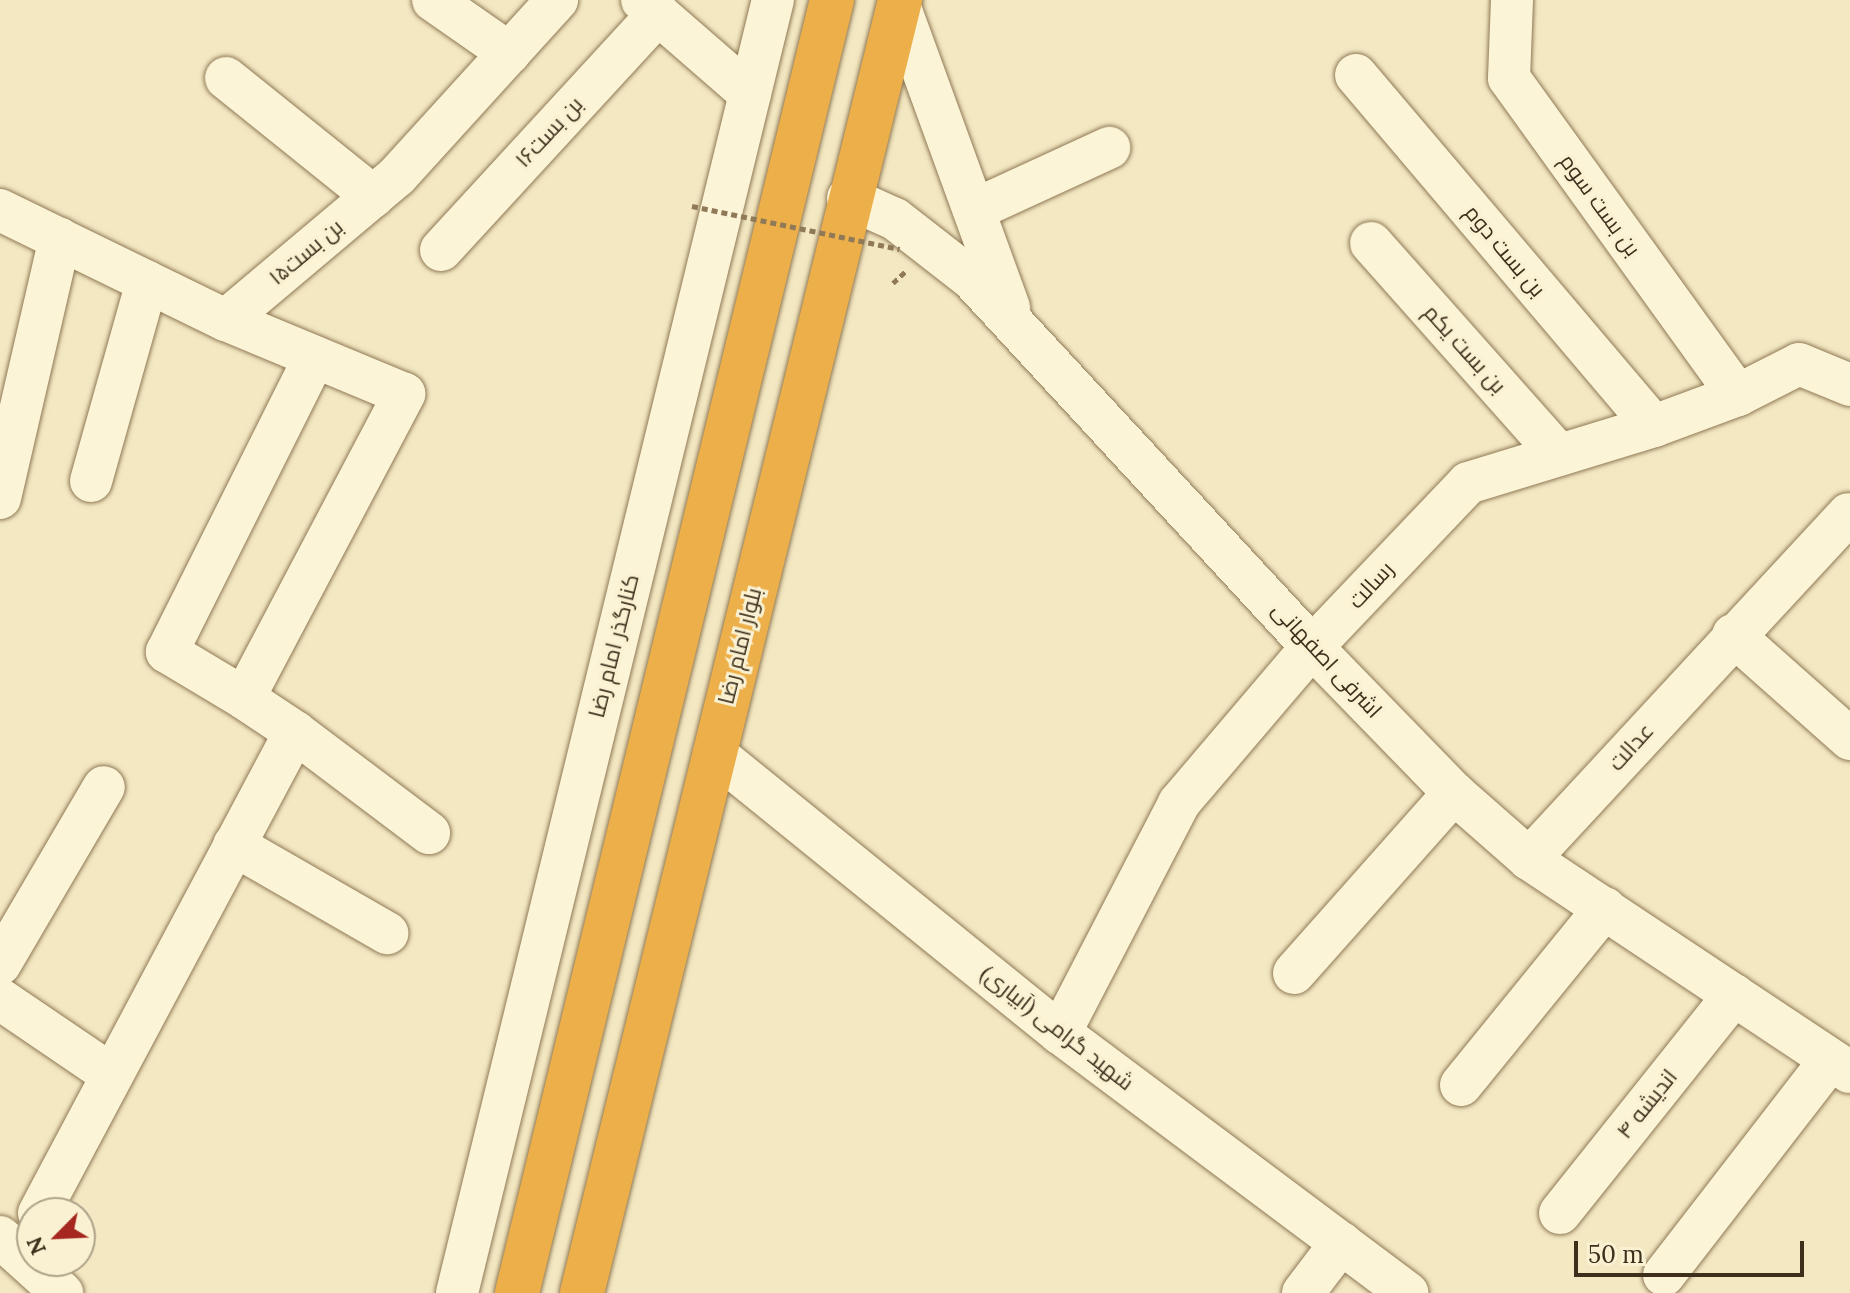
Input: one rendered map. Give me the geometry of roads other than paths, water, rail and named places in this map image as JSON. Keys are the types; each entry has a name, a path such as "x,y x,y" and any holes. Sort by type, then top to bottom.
{"highway":[{"path":"517,1293 832,0"},
{"name":"بلوار امام رضا","path":"582,1293 848,198 899,3"}],"street":[{"path":"433,0 509,53"},
{"name":"بن بست۱۵","path":"226,320 373,196 557,0"},
{"name":"کنارگذر امام رضا","path":"457,1293 773,0"},
{"name":"بن بست سوم","path":"1512,0 1509,78 1738,395"},
{"path":"899,3 1014,325"},
{"path":"650,7 750,94"},
{"name":"بن بست۱۶","path":"441,250 650,7"},
{"name":"بن بست دوم","path":"1356,75 1654,426"},
{"path":"226,78 373,196"},
{"path":"974,210 1109,148"},
{"name":"اشرفی اصفهانی","path":"848,198 895,219 932,245 1014,325 1312,647 1454,793 1529,859 1840,1066"},
{"path":"0,210 226,320 404,394 244,698"},
{"path":"0,498 60,239"},
{"name":"بن بست یکم","path":"1371,243 1559,455"},
{"path":"91,481 147,282"},
{"path":"315,357 167,652 295,732 429,833"},
{"name":"رسالت","path":"1060,1033 1179,803 1312,647 1468,483 1654,426 1738,395 1799,364 1850,385"},
{"name":"عدالت","path":"1529,859 1848,514"},
{"path":"1733,635 1850,739"},
{"path":"47,1197 295,732"},
{"name":"شهید گرامی (آبیاری)","path":"714,753 1060,1033 1408,1293"},
{"path":"0,964 104,787"},
{"path":"1294,973 1454,793"},
{"path":"578,797 632,815"},
{"path":"234,845 387,933"},
{"path":"1461,1085 1605,908"},
{"name":"اندیشه ۴","path":"1560,1213 1734,995"},
{"path":"0,999 112,1075"},
{"path":"1664,1275 1840,1066"},
{"path":"491,1154 547,1172"},
{"path":"1303,1293 1341,1243"},
{"path":"13,1250 62,1293"}]}
